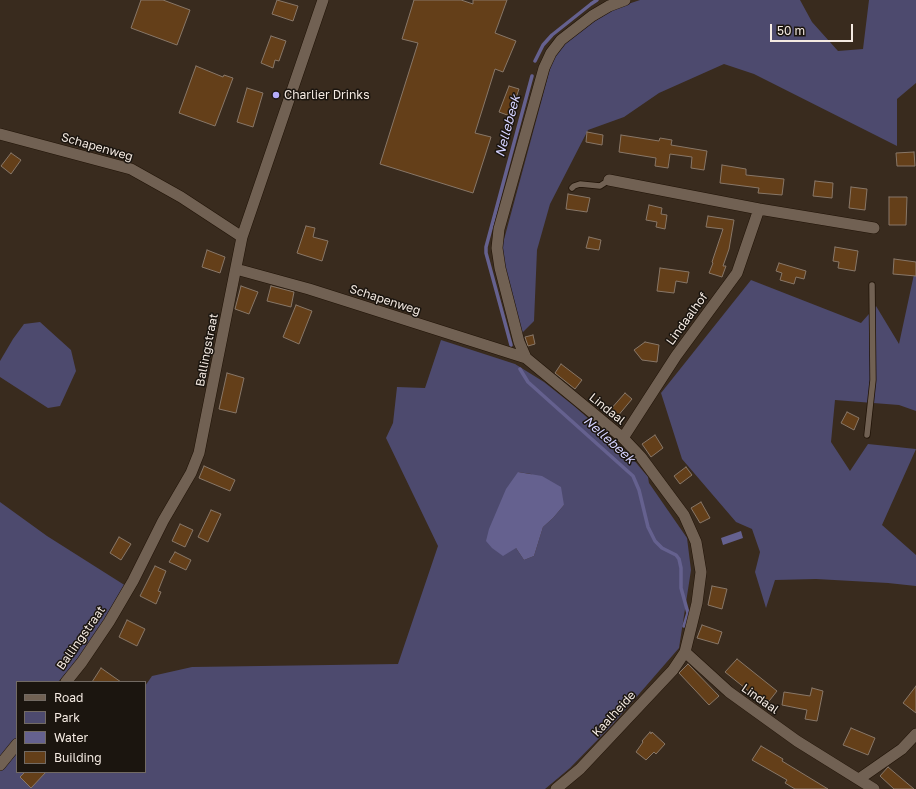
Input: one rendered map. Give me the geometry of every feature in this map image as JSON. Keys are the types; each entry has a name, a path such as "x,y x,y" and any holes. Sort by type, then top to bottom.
{"street":[{"name":"Ballingstraat","path":"67,681 82,662 113,616 133,581 163,521 191,474 199,453 242,237 323,0"},
{"name":"Lindaal","path":"625,0 609,6 592,16 561,40 551,53 544,68 501,222 497,248 500,268 519,342 526,358 623,438 641,457 684,515 696,542 701,572 697,603 685,652 729,692 797,741 874,789"},
{"name":"Schapenweg","path":"0,134 131,169 181,197 242,237"},
{"path":"609,180 759,209 874,228"},
{"name":"Lindaalhof","path":"623,438 676,356 737,273 759,209"},
{"name":"Schapenweg","path":"236,269 309,289 526,358"},
{"name":"Kaalheide","path":"556,789 580,769 673,670 685,652"},
{"path":"859,779 902,749 916,734"},
{"path":"0,765 16,745"}],"lane":[{"path":"572,188 580,184 600,186 609,180"},
{"path":"867,435 873,380 872,285"}],"green space":[{"path":"640,0 800,0 812,22 838,51 863,49 869,0 916,0 916,83 897,99 897,146 754,74 724,64 659,93 624,117 588,130 550,204 537,250 534,321 521,334 499,258 556,47 613,9"},
{"path":"916,265 916,411 899,405 835,400 831,442 850,471 868,444 916,449 882,525 916,555 916,586 816,579 775,580 766,608 755,572 760,552 752,529 736,522 682,459 661,393 751,280 861,323 876,306 899,344"},
{"path":"40,322 71,350 76,371 60,406 48,408 0,377 0,361 13,339 24,324"},
{"path":"441,340 515,364 544,382 628,453 648,477 649,483 687,538 691,570 679,648 613,724 570,768 545,789 0,789 0,502 47,536 126,586 82,655 59,681 16,681 16,773 146,773 146,685 152,676 192,667 398,664 438,546 386,438 393,423 397,387 425,388","holes":["518,472 531,474 564,505 543,527 534,556 524,560 516,548"]}],"water":[{"path":"518,472 542,476 561,487 564,505 543,527 534,556 524,560 516,548 503,556 492,548 486,541 489,529 506,489"},
{"path":"741,531 743,538 723,545 721,538"}],"building":[{"path":"141,0 163,0 190,10 177,45 131,28"},
{"path":"277,0 298,6 293,21 272,14"},
{"path":"414,0 461,0 473,4 473,0 507,0 495,33 516,41 503,72 495,69 475,133 491,137 473,193 380,164 418,43 402,39"},
{"path":"271,36 286,41 279,61 275,60 273,68 261,63"},
{"path":"196,66 223,77 224,75 233,78 215,126 179,113"},
{"path":"509,86 519,89 510,116 499,112"},
{"path":"247,88 263,93 253,127 237,122"},
{"path":"587,132 603,135 602,145 586,142"},
{"path":"621,135 659,141 660,138 672,140 671,145 707,151 704,170 691,168 692,157 670,154 668,168 655,166 656,158 619,152"},
{"path":"914,152 915,166 897,166 896,153"},
{"path":"11,153 21,160 11,174 1,166"},
{"path":"722,165 746,169 746,175 784,179 782,195 758,193 759,188 720,183"},
{"path":"815,181 833,183 832,198 813,196"},
{"path":"851,187 867,189 865,210 849,208"},
{"path":"568,194 590,198 587,212 566,209"},
{"path":"889,197 907,197 906,225 889,225"},
{"path":"649,205 662,208 661,214 667,215 665,229 656,227 657,222 646,220"},
{"path":"708,216 734,220 729,249 723,266 726,266 722,277 709,273 723,229 706,227"},
{"path":"306,226 315,228 313,237 328,241 322,261 297,253"},
{"path":"589,237 601,240 599,250 586,248"},
{"path":"835,247 858,251 855,271 838,268 839,262 833,261"},
{"path":"207,250 225,257 220,273 202,267"},
{"path":"894,259 916,262 916,276 893,274"},
{"path":"779,263 806,271 804,279 796,277 794,284 780,280 782,273 776,271"},
{"path":"660,268 689,272 687,283 676,281 674,293 657,291"},
{"path":"241,286 258,292 249,314 235,309"},
{"path":"271,286 294,292 291,307 267,301"},
{"path":"296,305 312,311 299,344 283,337"},
{"path":"533,335 535,344 528,346 525,337"},
{"path":"645,342 659,345 657,362 642,360 634,350"},
{"path":"561,364 582,380 575,389 555,373"},
{"path":"227,373 244,378 236,413 219,409"},
{"path":"625,393 632,399 617,417 610,410"},
{"path":"847,412 859,418 854,430 841,423"},
{"path":"655,435 663,448 651,457 642,444"},
{"path":"204,466 235,480 230,491 199,478"},
{"path":"686,467 692,475 680,484 674,476"},
{"path":"701,502 710,518 700,523 691,508"},
{"path":"211,510 221,514 208,542 198,537"},
{"path":"180,524 193,530 185,547 172,541"},
{"path":"119,537 131,544 121,560 110,553"},
{"path":"175,552 191,560 186,570 169,562"},
{"path":"155,566 166,571 158,591 161,592 156,604 140,596"},
{"path":"712,586 727,589 722,609 708,605"},
{"path":"127,620 145,629 137,646 119,637"},
{"path":"702,625 722,632 718,644 697,638"},
{"path":"737,659 777,691 766,705 725,672"},
{"path":"688,664 719,696 709,705 679,673"},
{"path":"101,668 120,681 93,681"},
{"path":"916,686 916,713 903,703"},
{"path":"812,688 823,691 817,721 805,719 807,710 782,705 784,692 810,696"},
{"path":"851,728 875,738 868,755 843,745"},
{"path":"650,732 651,734 652,732 665,744 656,754 654,752 646,760 636,752 643,742 642,741"},
{"path":"761,746 783,759 782,761 828,789 795,789 785,783 787,780 752,760"},
{"path":"888,767 914,789 894,789 880,776"},
{"path":"24,773 45,773 31,788 20,777"}],"waterway":[{"name":"Nellebeek","path":"535,61 543,45 552,35 597,0"},
{"name":"Nellebeek","path":"511,345 486,253 486,247 532,76"},
{"name":"Nellebeek","path":"520,369 528,382 633,476 639,490 648,527 655,541 662,548 676,555 679,559 681,568 681,588 688,613 684,626"}],"place":[{"name":"Charlier Drinks","path":"276,95"}]}
